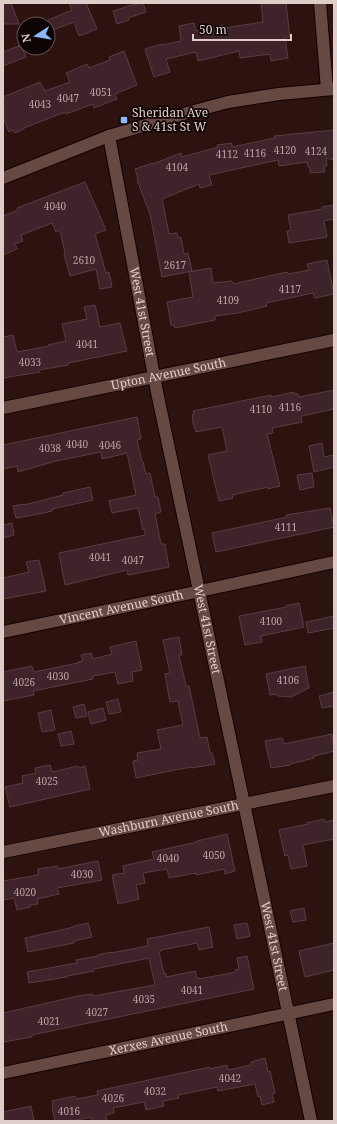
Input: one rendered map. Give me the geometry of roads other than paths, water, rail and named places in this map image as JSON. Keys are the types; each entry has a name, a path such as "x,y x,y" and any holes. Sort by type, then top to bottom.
{"street":[{"path":"3,178 126,130 228,102 279,94 331,89 320,3"},
{"name":"West 41st Street","path":"109,136 155,377 312,1121"},
{"name":"Upton Avenue South","path":"3,408 334,340"},
{"name":"Vincent Avenue South","path":"3,632 334,562"},
{"name":"Washburn Avenue South","path":"3,852 245,805 334,786"},
{"name":"Xerxes Avenue South","path":"3,1073 334,1004"}],"place":[{"name":"Sheridan Ave S & 41st St W","path":"124,120"}]}
